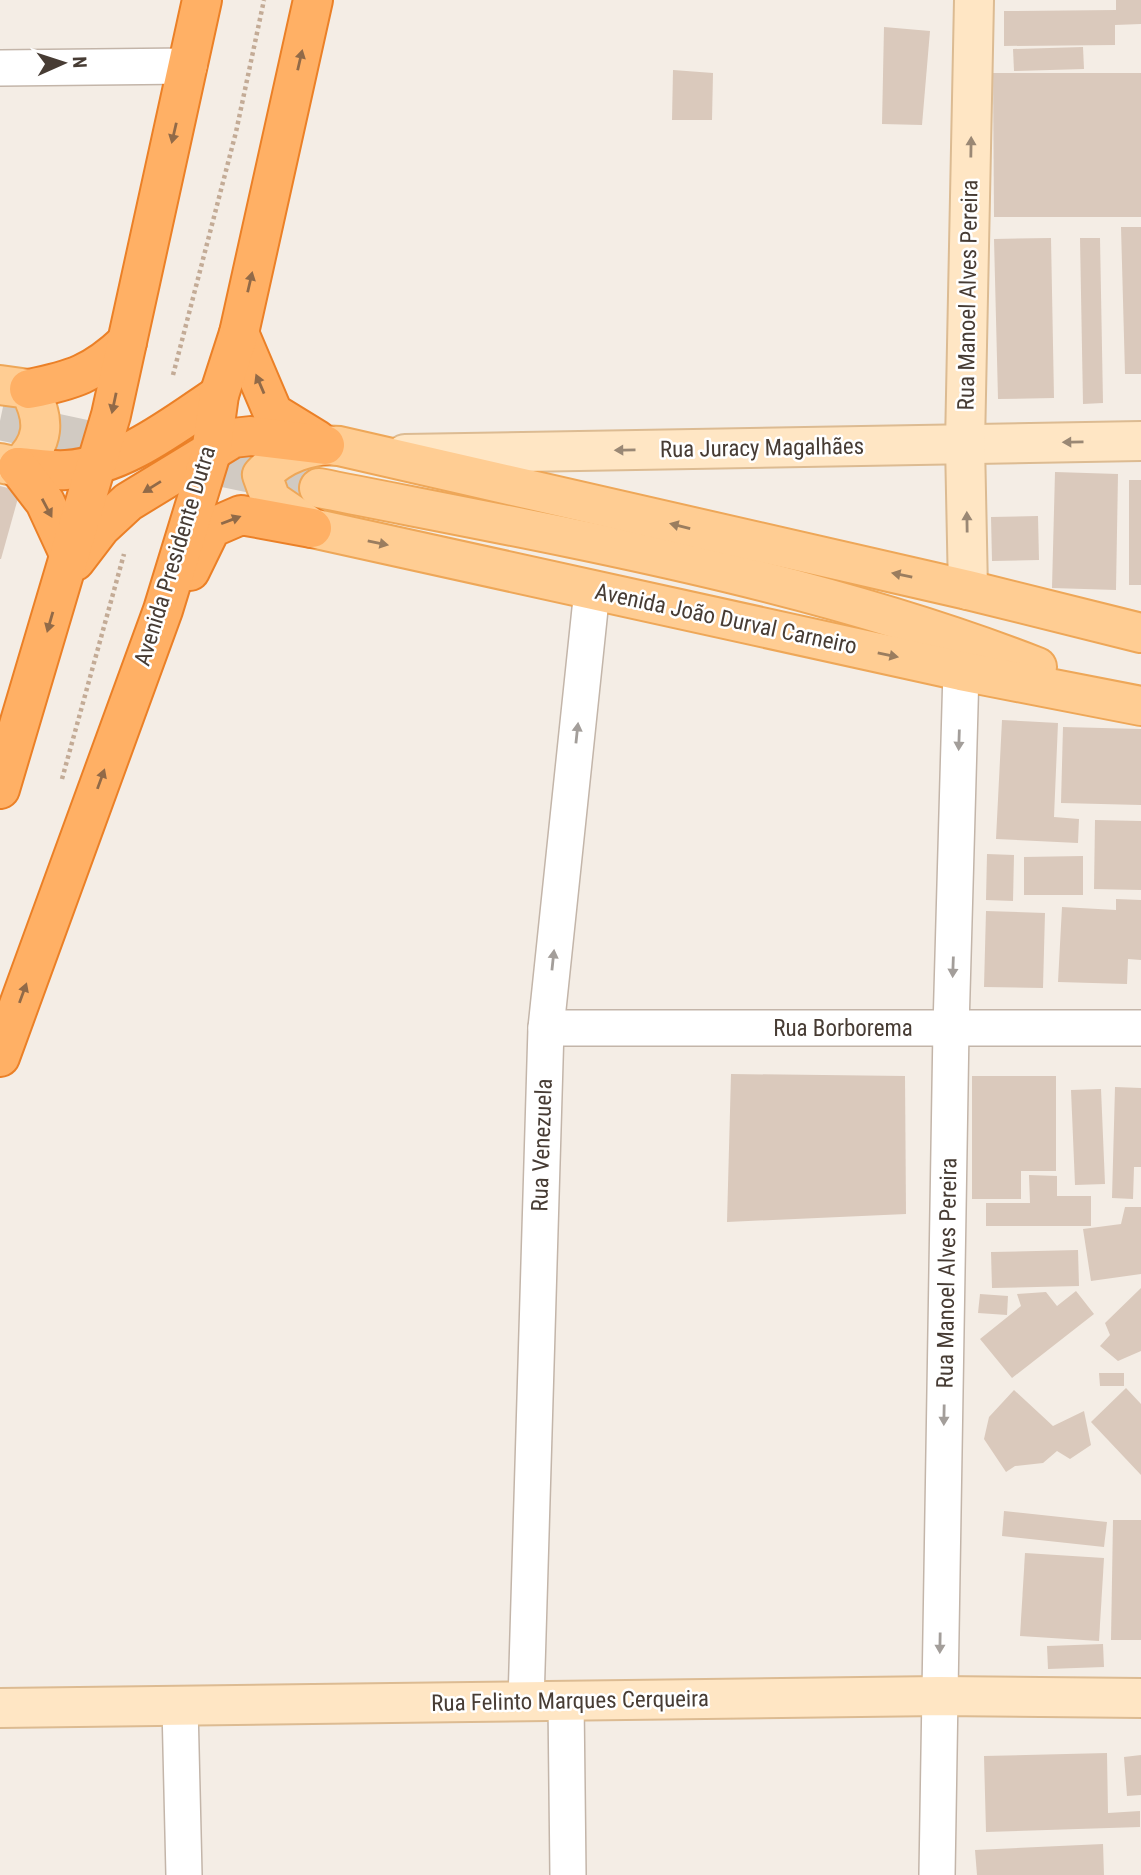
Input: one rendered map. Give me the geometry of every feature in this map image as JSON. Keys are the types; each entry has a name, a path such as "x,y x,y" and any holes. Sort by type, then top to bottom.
{"highway":[{"path":"0,789 98,463 202,0"},
{"name":"Avenida Presidente Dutra","path":"0,1057 163,610 211,453 219,395 239,333 313,0"},
{"path":"239,333 274,413 325,445"},
{"path":"14,387 90,373 127,342"},
{"path":"9,465 67,470 98,463 132,450 219,395"},
{"path":"66,565 128,502 233,438 251,436 325,445"},
{"path":"9,465 45,502 66,565"},
{"path":"163,610 185,582 211,528 241,516 312,528"}],"main road":[{"path":"9,465 38,444 42,428 36,403 14,387"},
{"path":"312,528 271,500 262,482 262,475 286,455 325,445 382,454 712,534 968,590 1126,630"},
{"path":"319,488 711,570 868,611 994,651 1103,696"},
{"name":"Avenida João Durval Carneiro","path":"312,528 961,671 1103,696 1141,706"},
{"path":"868,611 1126,630"}],"street":[{"name":"Rua Manoel Alves Pereira","path":"968,590 965,444 974,0"},
{"path":"0,68 189,66"},
{"name":"Rua Juracy Magalhães","path":"382,454 1141,441"},
{"name":"Rua Venezuela","path":"526,1702 546,1028 592,590"},
{"name":"Rua Manoel Alves Pereira","path":"937,1875 951,1028 961,671"},
{"name":"Rua Borborema","path":"546,1028 1141,1028"},
{"name":"Rua Felinto Marques Cerqueira","path":"0,1708 939,1696 1141,1698"},
{"path":"566,1701 568,1875"},
{"path":"180,1706 184,1875"}],"path":[{"path":"173,375 236,132 264,0"},
{"path":"61,783 126,550"}],"building":[{"path":"1116,0 1141,0 1141,24 1115,25 1115,45 1004,46 1004,11 1116,10"},
{"path":"884,27 930,31 922,125 882,124"},
{"path":"1083,47 1084,69 1014,71 1013,49"},
{"path":"673,70 713,73 712,120 672,120"},
{"path":"993,73 1141,73 1141,217 994,217"},
{"path":"1121,227 1141,227 1141,374 1125,374"},
{"path":"1051,238 1054,398 998,399 994,239"},
{"path":"1080,238 1100,238 1103,403 1083,404"},
{"path":"1055,472 1118,474 1116,590 1052,588"},
{"path":"1129,480 1141,480 1141,585 1129,585"},
{"path":"0,486 20,491 1,559 0,559"},
{"path":"1038,516 1039,560 992,561 991,517"},
{"path":"1002,720 1058,723 1054,817 1079,819 1078,843 996,839"},
{"path":"1063,727 1141,729 1141,805 1061,803"},
{"path":"1095,820 1141,821 1141,890 1094,889"},
{"path":"987,854 1014,855 1013,901 986,900"},
{"path":"1083,856 1083,895 1024,895 1024,857"},
{"path":"1116,899 1141,900 1141,960 1128,959 1127,984 1058,982 1062,907 1116,910"},
{"path":"986,911 1045,913 1043,988 984,987"},
{"path":"731,1074 905,1076 906,1214 727,1222"},
{"path":"972,1076 1056,1076 1056,1171 1021,1171 1021,1199 972,1199"},
{"path":"1115,1087 1141,1088 1141,1167 1134,1167 1133,1199 1112,1198"},
{"path":"1101,1089 1105,1184 1075,1185 1071,1090"},
{"path":"1029,1175 1057,1176 1057,1196 1091,1196 1091,1226 986,1226 986,1203 1030,1203"},
{"path":"1125,1207 1141,1207 1141,1274 1091,1281 1083,1229 1121,1224"},
{"path":"1078,1250 1079,1286 992,1288 991,1252"},
{"path":"1141,1288 1141,1351 1118,1361 1100,1346 1110,1335 1105,1323"},
{"path":"1076,1291 1094,1314 1012,1378 980,1339 1021,1306 1017,1294 1046,1292 1057,1306"},
{"path":"980,1294 1008,1296 1007,1315 978,1313"},
{"path":"1099,1373 1124,1373 1124,1386 1100,1386"},
{"path":"1126,1388 1141,1404 1141,1475 1091,1422"},
{"path":"1014,1390 1053,1426 1084,1411 1091,1445 1070,1459 1057,1451 1043,1463 1015,1466 1006,1472 984,1439 989,1417"},
{"path":"1004,1511 1107,1522 1104,1547 1002,1536"},
{"path":"1113,1520 1141,1520 1141,1640 1111,1640"},
{"path":"1025,1553 1104,1558 1099,1641 1020,1636"},
{"path":"1103,1644 1104,1667 1048,1669 1047,1646"},
{"path":"1107,1753 1108,1813 1140,1811 1140,1827 986,1832 984,1756"},
{"path":"1141,1755 1141,1795 1127,1796 1124,1757"},
{"path":"1103,1844 1104,1875 977,1875 975,1850"}],"tunnel":[{"path":"0,421 319,488"}]}
